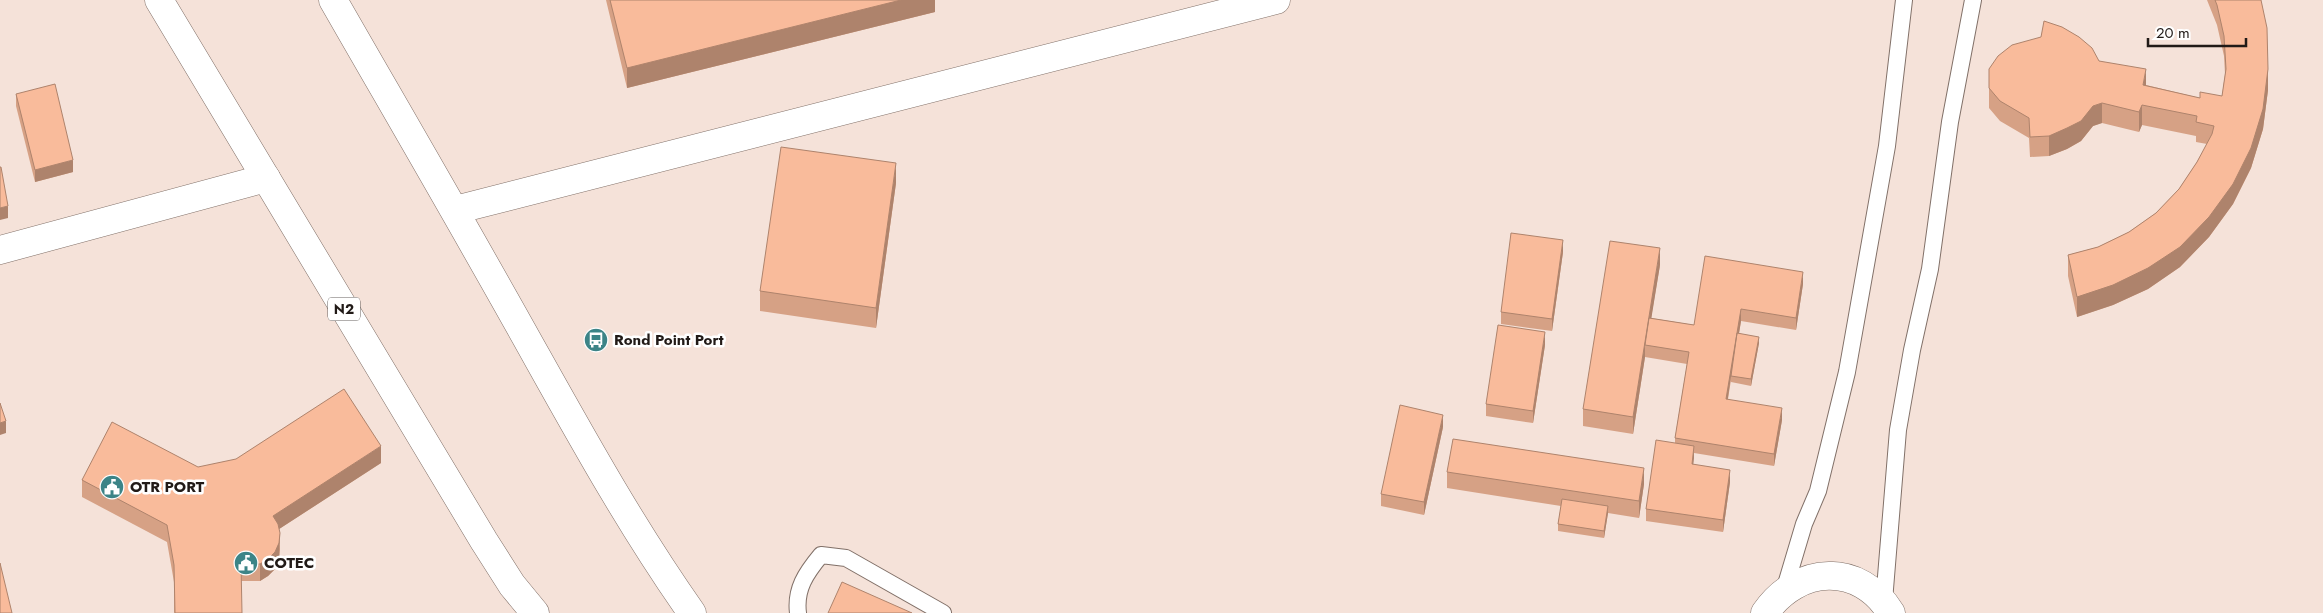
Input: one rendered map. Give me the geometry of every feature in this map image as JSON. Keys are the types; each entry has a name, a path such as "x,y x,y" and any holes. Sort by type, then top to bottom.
{"main road":[{"name":"N2","path":"159,0 484,542 512,585 535,613"},
{"path":"332,0 455,210 600,469 660,568 692,613"},
{"path":"455,210 1276,0"},
{"path":"0,250 266,178"},
{"path":"1765,613 1775,598 1784,591 1794,584 1817,576 1841,576 1865,585 1888,607"}],"lane":[{"path":"1784,591 1804,524 1818,491 1847,372 1887,146 1904,0"},
{"path":"1888,607 1898,430 1912,350 1930,269 1950,122 1973,0"},
{"path":"798,613 797,601 804,576 821,556 846,558 943,613"}],"building":[{"path":"610,0 901,0 627,68"},
{"path":"2215,0 2261,0 2267,28 2268,69 2263,109 2251,148 2233,184 2209,217 2180,247 2148,268 2113,285 2077,297 2068,255 2098,247 2129,232 2156,213 2179,189 2197,162 2212,134 2214,126 2196,122 2197,116 2142,105 2139,112 2102,103 2093,106 2081,121 2067,128 2049,136 2030,137 2029,118 2000,101 1989,88 1989,69 1998,56 2012,45 2041,37 2044,21 2062,27 2079,37 2092,48 2099,61 2146,69 2143,85 2200,98 2200,92 2222,96 2226,69 2224,36"},
{"path":"55,84 73,160 35,170 16,94"},
{"path":"781,147 896,163 876,308 760,291"},
{"path":"0,167 8,206 0,208"},
{"path":"1511,233 1563,240 1552,319 1501,312"},
{"path":"1610,241 1660,248 1633,417 1583,409"},
{"path":"1705,256 1803,272 1796,318 1741,309 1726,399 1782,408 1774,454 1675,438 1689,352 1645,345 1649,318 1694,325"},
{"path":"1498,325 1545,332 1533,411 1486,404"},
{"path":"1737,333 1759,337 1751,379 1731,376"},
{"path":"344,389 381,446 273,516 278,524 280,533 279,543 275,552 260,564 241,564 242,613 175,613 174,565 167,525 82,480 112,422 198,467 236,459"},
{"path":"0,403 6,421 0,423"},
{"path":"1400,405 1443,415 1424,502 1381,494"},
{"path":"1453,439 1644,468 1639,501 1447,472"},
{"path":"1656,440 1694,446 1692,464 1730,470 1723,520 1646,509"},
{"path":"1562,499 1608,506 1604,531 1558,524"},
{"path":"0,563 12,613 0,613"},
{"path":"842,582 912,613 828,613"}],"place":[{"name":"Rond Point Port","path":"596,340"},
{"name":"OTR PORT","path":"112,487"},
{"name":"COTEC","path":"246,563"}]}
